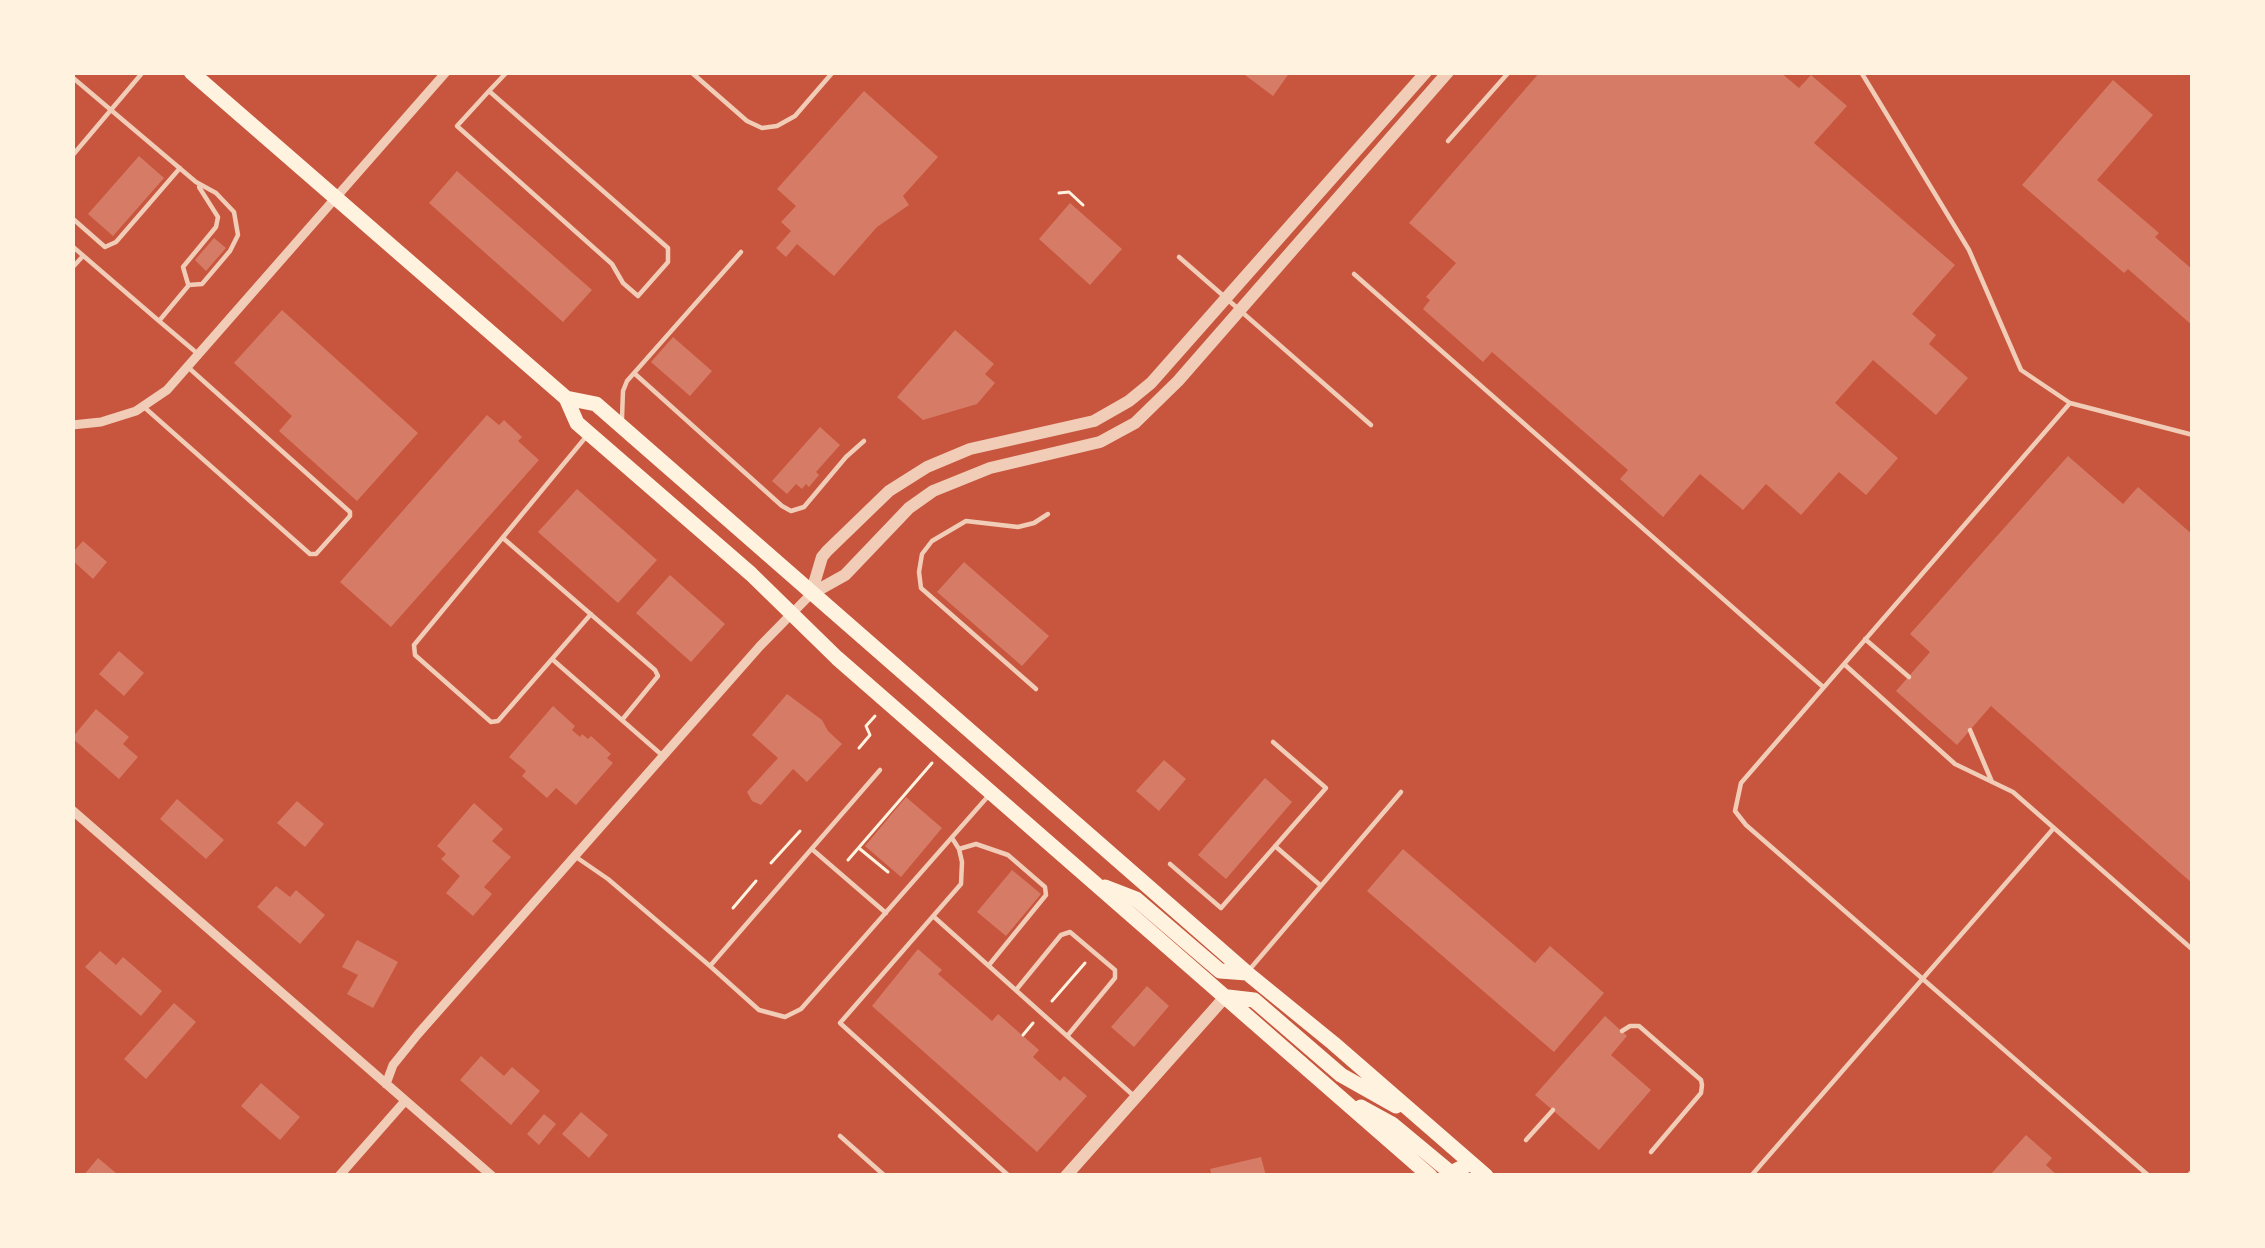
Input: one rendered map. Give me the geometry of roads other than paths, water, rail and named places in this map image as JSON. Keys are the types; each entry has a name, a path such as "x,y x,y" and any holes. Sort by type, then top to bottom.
{"main road":[{"path":"191,72 566,398 577,423 838,658 1430,1176"},
{"path":"566,398 596,404 1246,973 1486,1176"},
{"path":"1094,882 1136,899 1220,971 1246,973"},
{"path":"1225,997 1254,1000 1341,1075 1427,1124"},
{"path":"1329,1089 1392,1124 1451,1173 1471,1163"}],"street":[{"path":"72,425 101,422 144,407 166,390 446,72"},
{"path":"811,594 822,557 889,491 944,458 970,449 1094,421 1151,383 1426,72"},
{"path":"386,1084 393,1065 418,1034 811,594 845,575 909,508 933,490 990,468 1100,442 1135,423 1157,404 1448,72"},
{"path":"72,810 492,1176"},
{"path":"1066,1176 1225,997"},
{"path":"338,1176 405,1101"}],"lane":[{"path":"72,156 142,72"},
{"path":"489,92 668,248 668,262 638,296 611,264 458,126 507,72"},
{"path":"691,72 747,121 762,128 795,116 833,72"},
{"path":"1448,141 1509,72"},
{"path":"1862,72 1969,250 2021,370 2070,403 2193,435"},
{"path":"72,78 234,212 238,235 230,251 202,284 189,286 159,321"},
{"path":"72,218 105,247 116,242 180,168"},
{"path":"189,286 183,267 216,227 218,217 196,182"},
{"path":"72,246 198,354"},
{"path":"622,426 622,391 634,373 741,252"},
{"path":"72,268 83,256"},
{"path":"1179,256 1371,425"},
{"path":"1354,274 1824,687"},
{"path":"144,407 310,554 316,554 350,512 187,367"},
{"path":"634,373 791,511 804,507 864,441"},
{"path":"2070,403 1741,783 1735,812 2149,1176"},
{"path":"589,433 414,645 415,655 491,722 498,721 591,614"},
{"path":"1036,689 921,589 919,572 922,554 932,542 966,521 1018,527 1048,514"},
{"path":"503,538 655,670 658,676 622,720"},
{"path":"1865,639 1909,676"},
{"path":"552,658 663,755"},
{"path":"1844,664 1955,764 2013,792 2193,950"},
{"path":"1970,730 1992,782"},
{"path":"1170,864 1221,908 1326,788 1273,742"},
{"path":"710,966 880,770"},
{"path":"1246,973 1401,792"},
{"path":"576,857 608,879 759,1010 784,1017 801,1009 991,793"},
{"path":"1751,1176 2053,829"},
{"path":"952,838 962,862 961,884 839,1023 1009,1176"},
{"path":"959,849 976,844 1008,855 1045,887 1046,895 988,965"},
{"path":"1275,846 1320,885"},
{"path":"812,849 886,913"},
{"path":"933,916 1136,1097"},
{"path":"1016,990 1061,935 1070,932 1115,970 1115,979 1066,1036"},
{"path":"1622,1031 1639,1026 1702,1084 1701,1093 1651,1152"},
{"path":"1526,1140 1553,1110"},
{"path":"840,1136 885,1176"}]}
